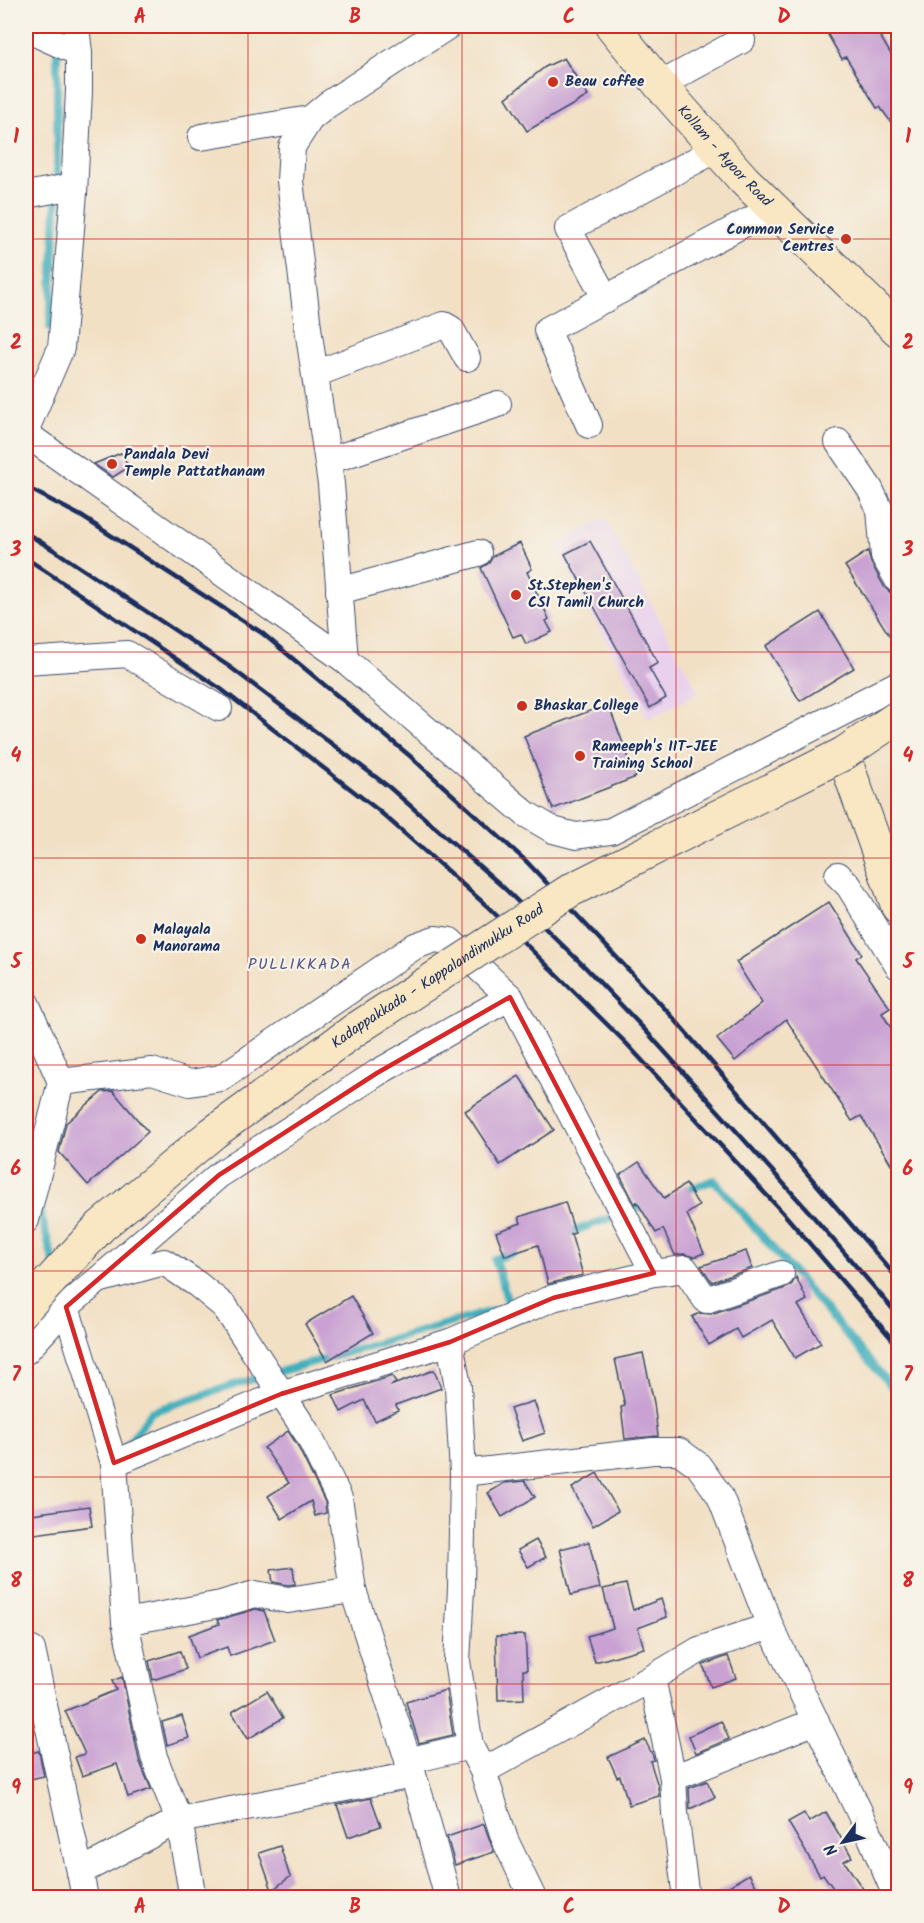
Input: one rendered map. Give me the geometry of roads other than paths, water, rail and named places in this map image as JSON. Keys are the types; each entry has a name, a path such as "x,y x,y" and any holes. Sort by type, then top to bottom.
{"main road":[{"name":"Kollam - Ayoor Road","path":"612,26 660,86 744,180 898,330"},
{"name":"Kadappakkada - Kappalandimukku Road","path":"26,1307 110,1219 213,1133 356,1029 571,890 843,754 898,717"},
{"path":"843,754 898,907"}],"street":[{"path":"26,429 61,348 79,91 76,26"},
{"path":"345,660 328,461 290,181 292,147 310,119 327,105 448,26"},
{"path":"26,29 79,53"},
{"path":"660,86 742,40"},
{"path":"201,137 310,119"},
{"path":"606,299 568,229 717,149"},
{"path":"26,195 74,186"},
{"path":"589,425 547,330 773,208"},
{"path":"315,374 444,325 451,329 467,358"},
{"path":"328,461 498,404"},
{"path":"26,434 345,660 526,814 553,830 576,836 611,831 898,684"},
{"path":"838,442 870,489 880,510 884,556 898,580"},
{"path":"339,591 478,553"},
{"path":"26,661 127,654 219,708"},
{"path":"838,875 849,886 898,966"},
{"path":"61,1082 152,1071 190,1083 221,1078 415,946 435,939 450,941 510,997 654,1273"},
{"path":"26,1351 66,1307 219,1175 377,1073 510,997"},
{"path":"26,1003 61,1082 30,1186 26,1220"},
{"path":"98,1280 164,1262 197,1284 225,1307 309,1436 339,1498 353,1590 410,1768 448,1898"},
{"path":"114,1463 281,1394 450,1341 553,1298 654,1273 685,1269 706,1300 781,1274"},
{"path":"66,1307 114,1463 125,1622 154,1757 180,1820 193,1898"},
{"path":"450,1341 458,1387 463,1473 457,1661 470,1746 483,1771 505,1840 533,1898"},
{"path":"463,1473 653,1451 679,1451 699,1465 720,1496 770,1626 867,1828 897,1898"},
{"path":"125,1622 221,1604 255,1594 288,1600 353,1590"},
{"path":"483,1771 699,1650 770,1626"},
{"path":"32,1650 85,1898"},
{"path":"652,1678 673,1778 686,1898"},
{"path":"673,1778 816,1721"},
{"path":"80,1872 180,1820 410,1768 470,1746"}],"waterway":[{"path":"50,327 57,188 57,26"},
{"path":"679,1193 714,1180 896,1392 898,1390"},
{"path":"38,1204 54,1264"},
{"path":"566,1234 648,1204"},
{"path":"123,1451 151,1412 240,1383 509,1306 495,1259 513,1253"}],"railway":[{"path":"26,487 81,516 262,633 410,756 527,862 670,1014 898,1279"},
{"path":"26,533 230,667 389,787 502,886 586,968 646,1031 811,1214 898,1315"},
{"path":"26,558 221,689 378,810 487,906 626,1043 785,1215 898,1346"}],"place":[{"name":"Beau coffee","path":"553,82"},
{"name":"Common Service Centres","path":"846,239"},
{"name":"Pandala Devi Temple Pattathanam","path":"112,464"},
{"name":"St.Stephen's CSI Tamil Church","path":"516,595"},
{"name":"Bhaskar College","path":"522,706"},
{"name":"Rameeph's IIT-JEE Training School","path":"580,756"},
{"name":"Malayala Manorama","path":"141,939"}],"district":[{"name":"PULLIKKADA","path":"300,964"}]}
